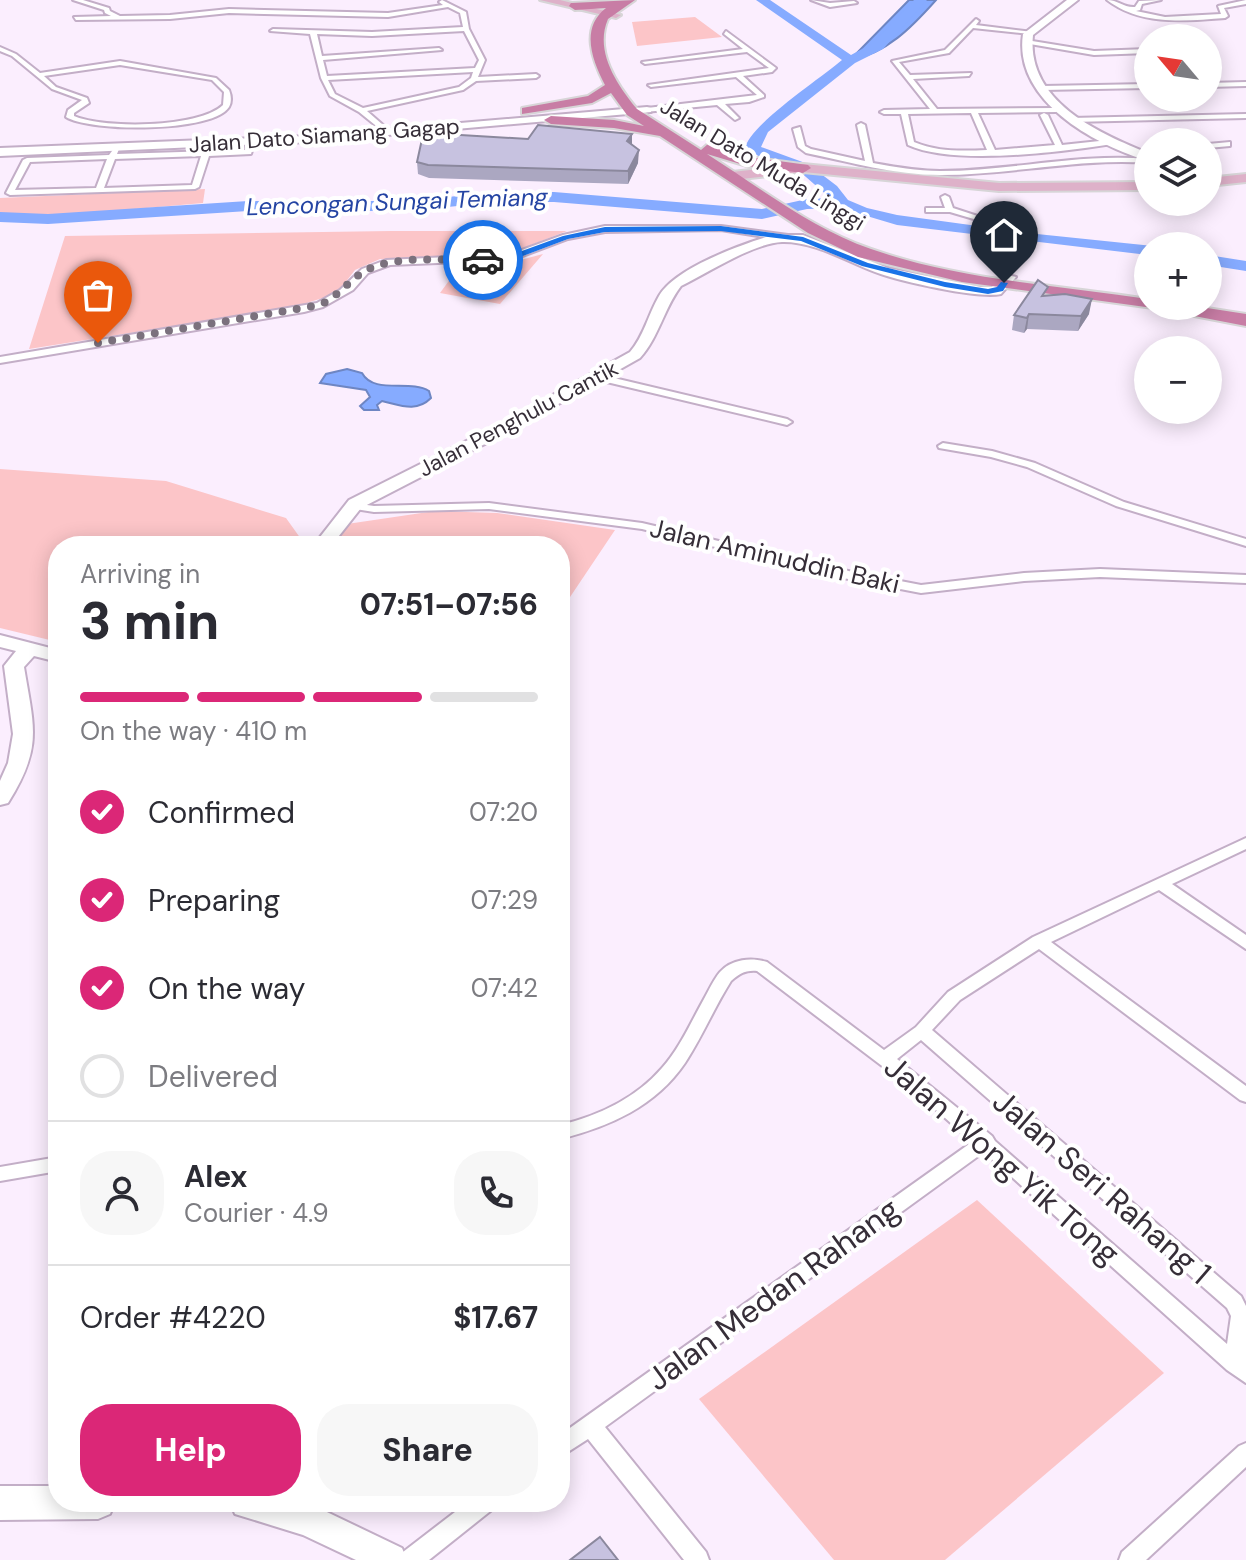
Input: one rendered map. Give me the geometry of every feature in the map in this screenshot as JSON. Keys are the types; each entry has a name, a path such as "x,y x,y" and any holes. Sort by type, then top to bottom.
{"highway":[{"path":"570,7 598,27 618,9 645,0"},
{"path":"570,7 618,9"},
{"path":"613,43 611,30 618,9"},
{"name":"Jalan Dato Muda Linggi","path":"598,27 598,47 611,87 674,140 744,178 794,210 829,238 864,253 937,272 1134,295"},
{"name":"Jalan Dato Muda Linggi","path":"622,71 634,105 707,148 744,178"},
{"path":"527,111 592,99 611,87"},
{"path":"551,120 614,124 674,140"},
{"path":"707,148 805,174"},
{"name":"Jalan Dato Muda Linggi","path":"1006,280 1134,302"},
{"path":"1222,310 1246,314"},
{"path":"1222,316 1246,320"}],"main road":[{"path":"547,1 570,7 618,9"},
{"path":"805,174 844,187"},
{"path":"744,178 855,174 895,186 1052,189 1134,186"},
{"path":"1222,181 1246,178"},
{"path":"1222,196 1246,193"},
{"path":"920,195 948,203 1050,202"}],"street":[{"path":"76,0 125,18"},
{"path":"260,11 267,0"},
{"path":"338,14 340,0"},
{"path":"362,110 461,89 474,79 482,60 466,29 463,12 437,0"},
{"path":"814,0 832,8 854,3"},
{"path":"1028,37 1073,0"},
{"path":"1110,0 1122,9 1154,18 1225,16 1220,7 1246,2"},
{"path":"1122,9 1135,10 1139,3 1158,0"},
{"path":"76,18 260,11 406,14 451,5"},
{"path":"934,110 895,61 947,52 974,24 1077,51 1134,52"},
{"path":"273,31 397,33 466,29"},
{"path":"313,32 324,78 332,95 362,110 380,127"},
{"path":"651,85 772,70 726,33"},
{"path":"1028,37 1034,72 1056,110 1109,142 1134,151"},
{"path":"0,49 14,55 38,75 54,88 85,99 87,102 71,112 70,117 81,123 190,121 226,108 228,99 227,91 214,79 120,63 38,75"},
{"path":"319,58 439,50"},
{"path":"645,62 748,50"},
{"path":"1121,52 1134,60"},
{"path":"676,58 684,65"},
{"path":"324,78 478,70"},
{"path":"693,72 701,79"},
{"path":"907,77 969,74"},
{"path":"634,105 669,108 762,96 738,75"},
{"path":"474,79 536,76"},
{"path":"681,81 690,89"},
{"path":"1222,85 1246,84"},
{"path":"1043,88 1134,86"},
{"path":"700,97 709,104"},
{"path":"719,103 735,118"},
{"name":"Jalan Dato Siamang Gagap","path":"0,144 380,127 527,111 634,105"},
{"path":"669,108 690,125"},
{"name":"Jalan Dato Siamang Gagap","path":"0,152 114,152 551,120 584,110"},
{"path":"973,110 992,152"},
{"path":"884,112 1056,110"},
{"path":"904,111 914,147 950,153 1109,142"},
{"path":"1044,115 1059,146"},
{"path":"1071,120 1246,116"},
{"path":"861,125 869,163"},
{"path":"797,129 802,147 869,163 939,173 1134,157"},
{"path":"206,153 195,187 10,193 27,160 114,152 248,152 251,141"},
{"path":"1222,145 1227,144"},
{"path":"99,190 114,152"},
{"path":"929,210 948,203 1001,225"},
{"path":"0,360 301,310 320,305 368,275 359,276 389,262 512,257 566,237 605,229 721,228 788,238"},
{"name":"Jalan Penghulu Cantik","path":"330,536 353,506 635,355 644,345 666,296 676,283 754,245 788,238 817,244 865,265 901,275 981,291 996,291 1006,280"},
{"path":"597,377 787,422"},
{"path":"943,446 992,454 1031,465 1120,504 1246,543"},
{"name":"Jalan Aminuddin Baki","path":"353,506 374,509 489,506 642,526 838,573 921,589 1024,577 1100,573 1246,579"},
{"path":"0,641 48,654"},
{"path":"0,798 20,763 24,747 24,718 14,666 29,649"},
{"path":"885,1058 922,1031 954,996 1039,941 1246,843"},
{"path":"1159,883 1246,943"},
{"path":"1039,941 1246,1095"},
{"name":"Jalan Wong Yik Tong","path":"570,1129 619,1112 652,1090 678,1060 725,977 734,968 748,964 772,972 885,1058 986,1141 1240,1369"},
{"name":"Jalan Seri Rahang 1","path":"922,1031 1234,1302 1241,1316 1240,1369"},
{"name":"Jalan Medan Rahang","path":"570,1440 986,1141"},
{"path":"0,1174 48,1166"},
{"path":"590,1425 698,1560"},
{"path":"1130,1560 1246,1453"},
{"path":"0,1503 48,1503"},
{"path":"288,1512 322,1525 390,1560"},
{"path":"411,1560 472,1512"}],"shaded area":[{"path":"695,17 722,37 637,46 632,22"},
{"path":"205,189 203,203 56,216 0,214 0,198"},
{"path":"567,231 502,256 380,259 355,270 341,288 329,296 294,307 29,349 65,236"},
{"path":"543,254 500,304 440,293 459,267 509,263"},
{"path":"0,469 166,481 286,518 299,536 48,536 48,640 0,628"},
{"path":"435,511 497,513 615,530 570,597 570,536 339,536 347,524"},
{"path":"977,1200 1164,1373 945,1560 834,1560 699,1399"}],"water":[{"path":"909,0 936,0 908,29 887,45 850,60"},
{"path":"347,369 362,373 375,383 421,388 429,391 431,398 414,407 382,401 377,405 379,410 364,410 360,406 370,397 366,390 320,383 326,374"}],"building":[{"path":"538,125 632,134 627,141 639,150 628,171 428,165 417,162 422,139 444,134 528,139"},
{"path":"1038,280 1048,287 1042,296 1065,294 1092,299 1081,316 1029,314 1027,318 1014,315"},
{"path":"600,1537 618,1560 570,1560"}],"waterway":[{"path":"762,0 850,60"},
{"path":"850,60 878,46 921,0"},
{"path":"842,203 831,189 803,167 779,161 753,149 754,140 763,129 850,60"},
{"name":"Lencongan Sungai Temiang","path":"0,217 48,219 248,206 407,206 498,197 554,197 762,214 807,204 842,203"},
{"path":"842,203 897,220 1134,249"},
{"path":"1222,262 1246,266"}],"way so far":[{"path":"98,343 320,305 343,292 365,271 389,262 483,260"}],"route":[{"path":"483,260 528,253 566,237 605,229 721,228 803,239 865,265 975,290 996,291 1004,283"}]}
